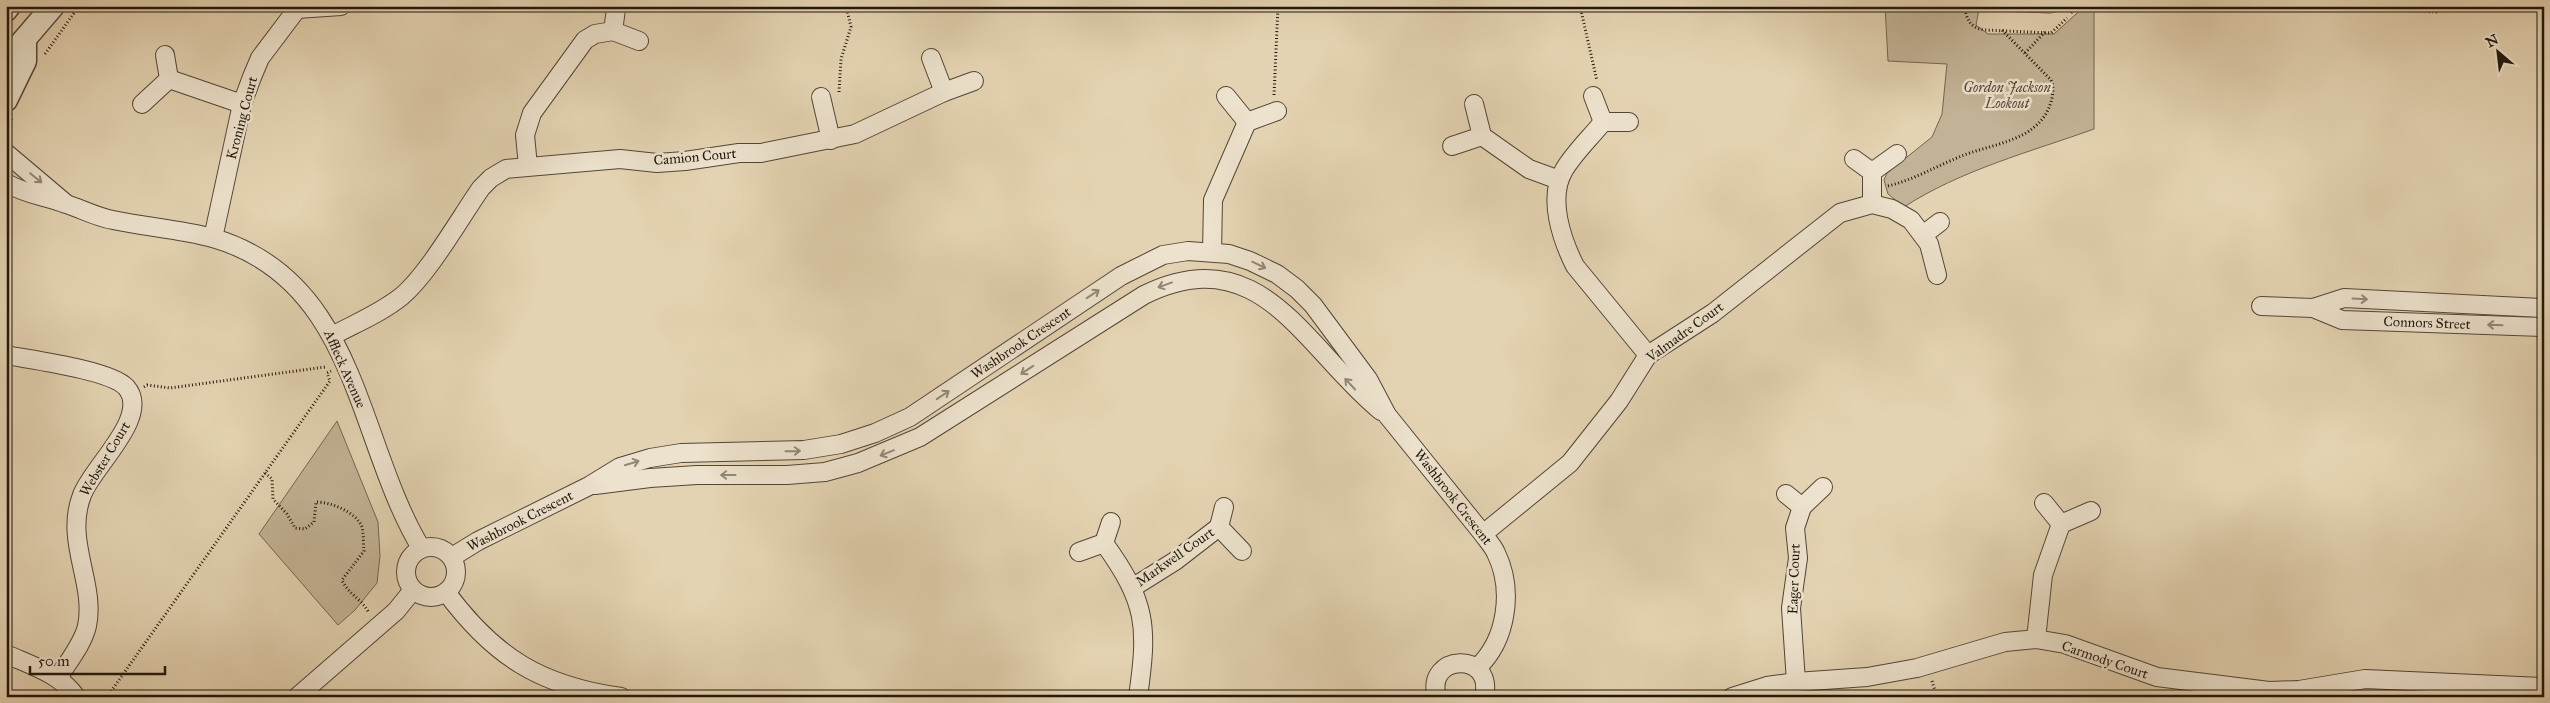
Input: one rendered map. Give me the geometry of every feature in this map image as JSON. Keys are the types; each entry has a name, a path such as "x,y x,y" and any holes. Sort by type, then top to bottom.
{"street":[{"path":"6,10 9,6"},
{"path":"6,61 53,6"},
{"name":"Kroning Court","path":"213,238 242,104 260,58 296,8 341,6"},
{"path":"613,31 616,10"},
{"path":"528,166 526,135 532,113 586,40 595,34 613,31 639,41"},
{"path":"6,100 25,61 25,39"},
{"path":"166,55 169,79"},
{"path":"931,58 944,92"},
{"path":"169,79 242,104"},
{"path":"142,104 169,79"},
{"name":"Camion Court","path":"332,336 388,306 404,294 422,273 481,188 491,178 506,170 528,166 620,159 657,163 685,162 739,153 761,153 831,140 870,128 944,92 974,81"},
{"path":"1226,96 1247,122"},
{"path":"1593,96 1603,122"},
{"path":"821,97 831,140"},
{"path":"1474,104 1482,136 1530,169 1559,180"},
{"path":"1212,252 1213,200 1247,122 1277,111"},
{"path":"1603,122 1628,122"},
{"path":"1603,122 1564,169 1559,180 1559,217 1568,252 1575,266 1648,355"},
{"path":"1452,146 1482,136"},
{"name":"Affleck Avenue","path":"6,154 66,204"},
{"name":"Valmadre Court","path":"1483,534 1570,463 1619,401 1648,355 1713,313 1830,219 1850,209 1872,188 1897,154"},
{"path":"1854,159 1872,188 1892,209 1911,220 1923,235 1933,256 1937,275"},
{"name":"Affleck Avenue","path":"6,183 24,193 66,204 92,215 213,238 234,245 264,261 288,278 306,298 332,336 346,366 398,498 421,548"},
{"path":"1923,235 1940,222"},
{"name":"Washbrook Crescent","path":"452,557 478,541 589,486 620,467 650,458 681,453 804,450 841,444 876,433 910,417 1143,263 1163,255 1212,252 1250,260 1277,274 1297,288 1313,305 1368,379 1387,415 1483,534 1496,553 1506,594 1505,614 1492,649 1477,668"},
{"name":"Washbrook Crescent","path":"589,486 650,478 787,476 825,472 858,463 920,438 1144,295 1167,283 1189,279 1234,281 1270,300 1287,315 1356,390 1387,415"},
{"name":"Connors Street","path":"2261,306 2313,308 2344,298 2544,308"},
{"name":"Connors Street","path":"2313,308 2342,320 2544,327"},
{"path":"6,355 116,379 126,387 130,395"},
{"name":"Webster Court","path":"58,678 86,628 89,612 76,536 76,514 82,494 128,425 133,404 130,395"},
{"path":"1786,494 1802,507 1823,487"},
{"path":"2044,503 2061,524"},
{"name":"Markwell Court","path":"1132,588 1175,561 1219,527 1224,507"},
{"name":"Eager Court","path":"1796,682 1791,608 1798,558 1795,528 1802,507"},
{"path":"2036,639 2042,575 2061,524 2091,511"},
{"path":"1079,552 1104,543 1111,522"},
{"name":"Markwell Court","path":"1219,527 1242,551"},
{"name":"Markwell Court","path":"1104,543 1132,588 1141,609 1145,637 1138,697"},
{"path":"438,547 452,557 456,572 455,580 446,592 429,597 414,590 406,576 408,560 421,548 438,547"},
{"path":"297,697 380,625 414,590"},
{"path":"446,592 469,624 509,658 562,691 621,697"},
{"name":"Carmody Court","path":"1732,697 1767,686 1867,677 1917,668 2005,642 2036,639 2065,644 2157,677 2269,691 2299,690 2365,679 2544,687"},
{"path":"6,654 58,678 70,687 76,697"},
{"path":"1437,697 1436,682 1445,668 1461,663 1477,668 1485,682 1484,697"}],"lane":[{"path":"1997,6 2050,8 2059,6"}],"path":[{"path":"826,117 838,108 841,59 851,26 846,6"},
{"path":"1277,111 1274,102 1278,6"},
{"path":"1580,6 1599,90 1593,96"},
{"path":"1964,6 1972,26 1985,30 2051,33 2078,6"},
{"path":"2310,6 2436,12 2447,6"},
{"path":"1872,188 1910,180 1964,155 2016,138 2036,127 2047,112 2052,98 2053,84 2047,75 2002,30"},
{"path":"2025,53 2045,32"},
{"path":"327,373 346,366"},
{"path":"107,697 330,381 325,367 170,388 148,385 130,395"},
{"path":"265,473 272,479 273,499 287,514 295,528 305,529 314,522 316,502 329,502 351,513 362,527 364,551 342,580 347,590 364,603 380,625"}],"green space":[{"name":"Gordon Jackson Lookout","path":"1885,6 1977,6 1979,9 1976,25 1988,34 2054,34 2085,6 2094,6 2094,129 1972,172 1949,182 1904,207 1888,194 1884,180 1887,173 1932,137 1942,114 1947,64 1888,61"},
{"path":"337,421 378,522 380,556 377,583 355,610 338,625 259,534"}]}
